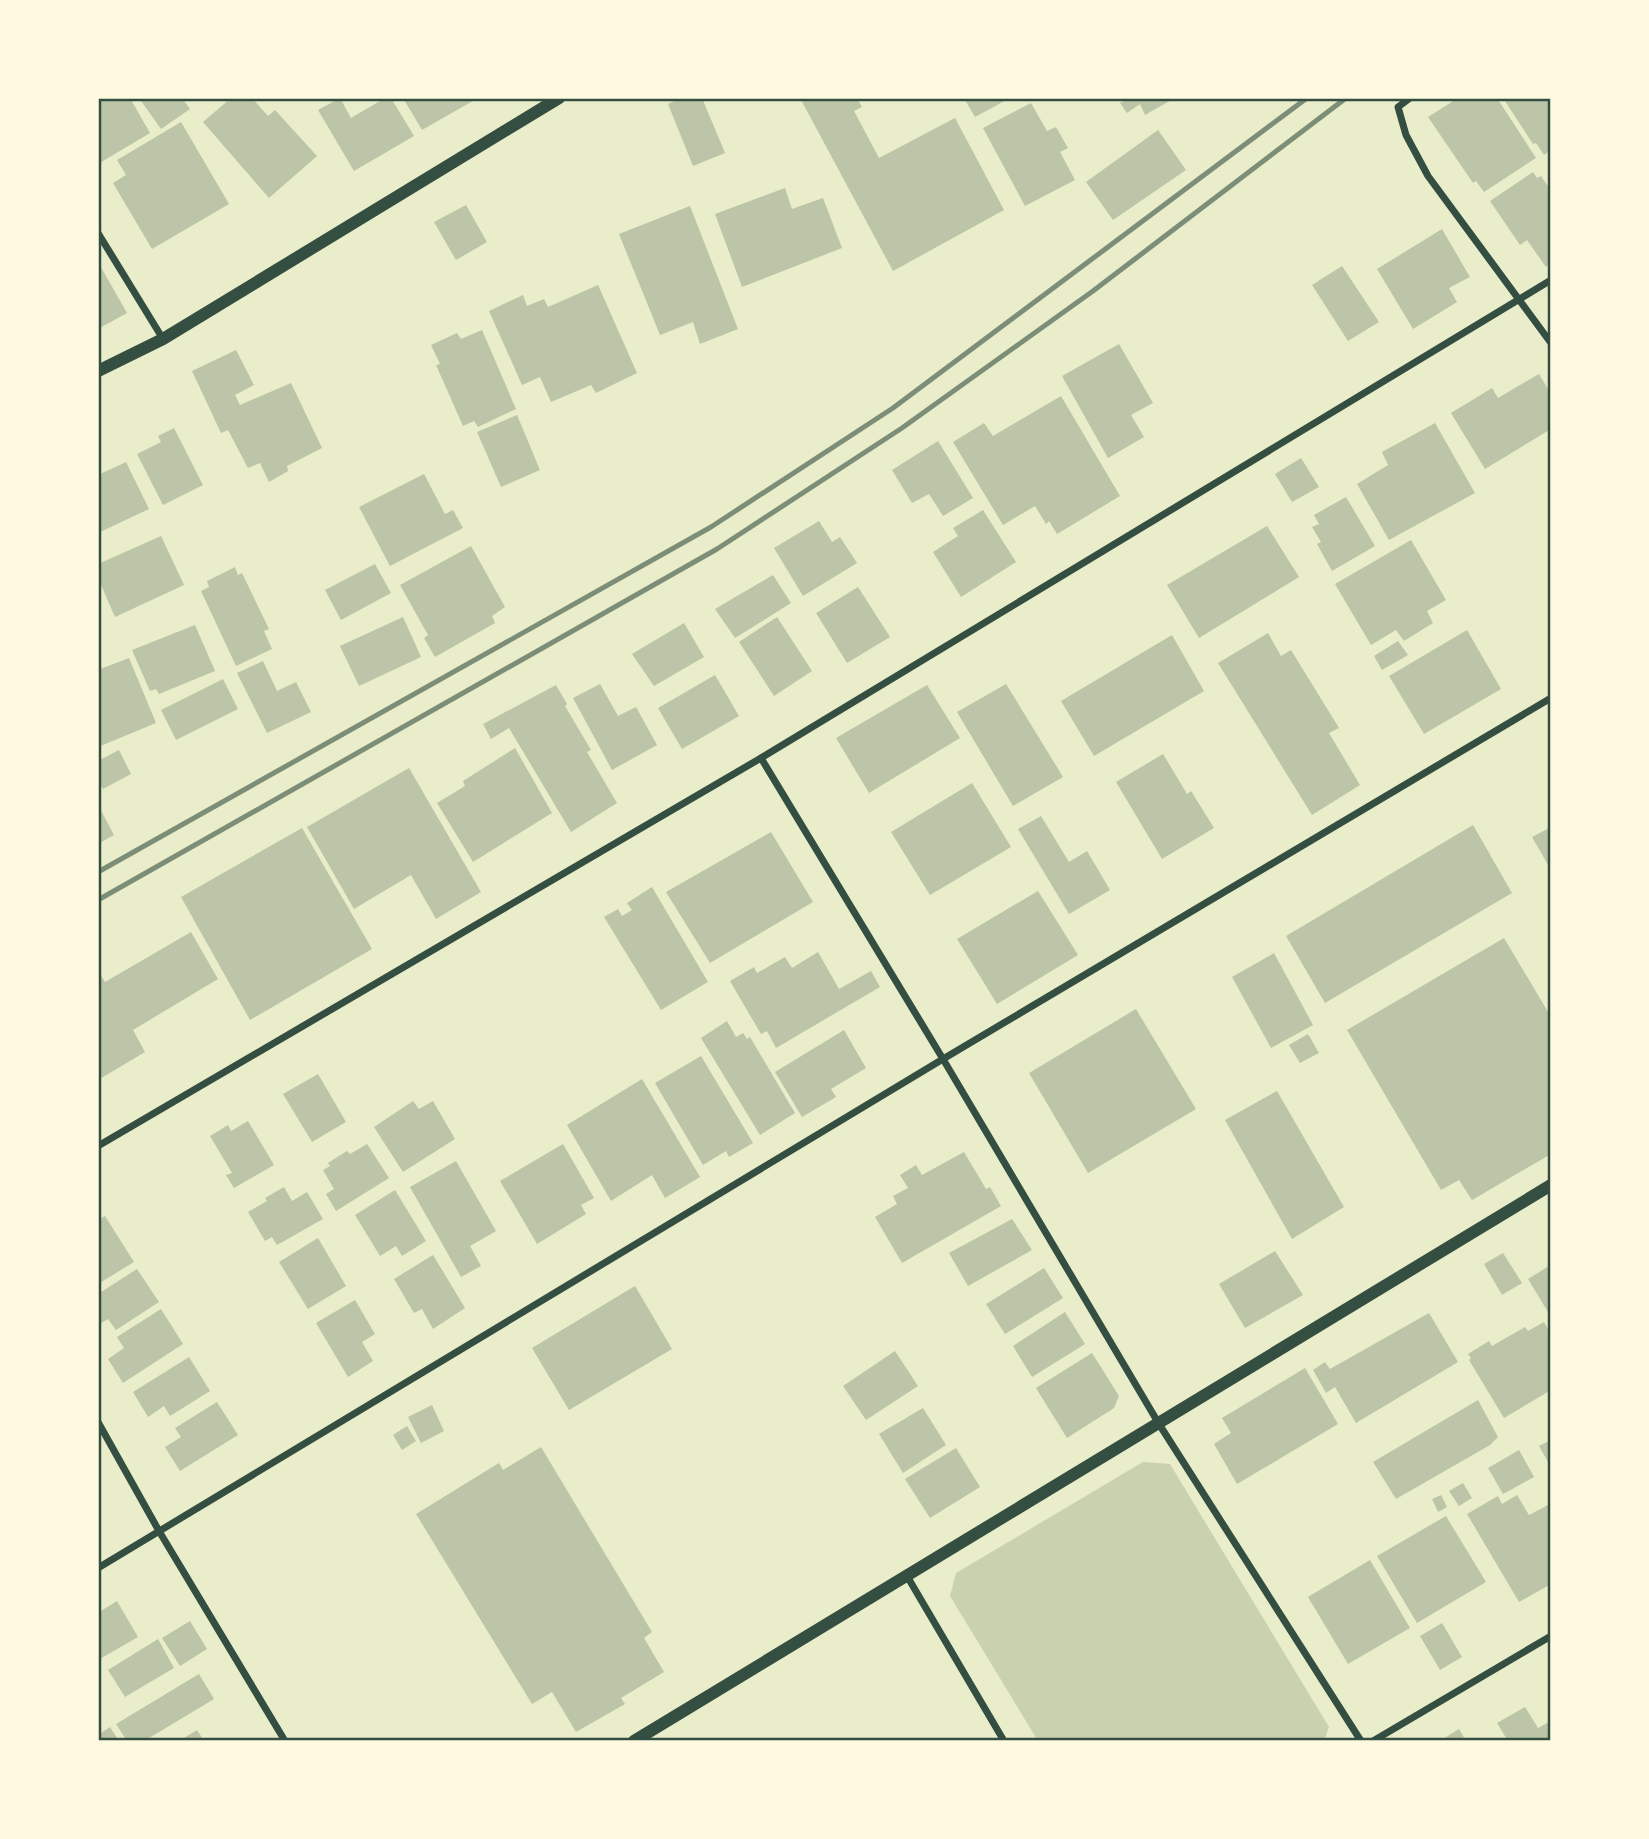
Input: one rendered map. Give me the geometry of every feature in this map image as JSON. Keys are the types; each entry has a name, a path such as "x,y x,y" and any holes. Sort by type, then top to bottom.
{"street":[{"path":"98,371 163,339 559,98"},
{"path":"1395,98 1406,135 1428,176 1551,343"},
{"path":"1398,107 1410,98"},
{"path":"98,233 163,339"},
{"path":"98,1146 761,758 1551,280"},
{"path":"98,1568 943,1059 1551,698"},
{"path":"761,758 1160,1424 1361,1741"},
{"path":"634,1741 1551,1185"},
{"path":"98,1422 159,1531 285,1741"},
{"path":"907,1576 1004,1741"},
{"path":"1373,1741 1551,1636"}],"green space":[{"path":"1143,1462 1170,1464 1329,1727 1324,1741 1038,1741 950,1596 956,1573"}],"building":[{"path":"103,98 130,98 150,133 98,164 98,121 101,119 98,115 98,101"},
{"path":"139,98 182,98 190,109 161,129"},
{"path":"231,98 252,98 268,116 275,110 317,156 269,198 203,122"},
{"path":"340,98 351,118 385,98 391,98 414,136 354,171 318,110"},
{"path":"403,98 478,98 422,130"},
{"path":"681,98 702,98 725,153 693,166 668,104"},
{"path":"800,98 857,98 862,107 854,111 879,158 955,118 1004,210 893,271"},
{"path":"964,98 1010,98 975,117"},
{"path":"1130,98 1175,98 1145,115 1140,104 1127,113 1120,103"},
{"path":"1458,98 1497,98 1536,158 1484,192 1476,181 1473,183 1428,117"},
{"path":"1503,98 1551,98 1551,150 1544,155 1536,143 1533,144"},
{"path":"1031,103 1047,131 1056,127 1068,148 1060,152 1075,180 1025,206 983,128"},
{"path":"181,122 229,204 152,249 113,183 126,175 117,160"},
{"path":"1158,130 1186,170 1113,220 1086,182"},
{"path":"1533,172 1537,178 1541,176 1551,191 1551,263 1546,267 1527,240 1520,245 1490,201"},
{"path":"785,188 792,209 823,198 842,248 742,287 715,214"},
{"path":"466,205 487,242 456,260 434,222"},
{"path":"690,206 738,329 700,344 693,322 660,335 619,234"},
{"path":"1442,229 1470,277 1449,288 1457,302 1413,329 1377,269"},
{"path":"98,262 127,313 98,329"},
{"path":"1342,266 1379,322 1348,341 1312,285"},
{"path":"598,285 637,373 596,393 591,385 551,402 540,377 522,385 489,311 523,295 527,306 544,299 548,307"},
{"path":"482,330 516,409 478,427 474,421 463,426 436,365 440,364 431,345 457,333 461,339"},
{"path":"1119,344 1153,403 1131,415 1144,437 1108,458 1062,376"},
{"path":"236,350 254,385 235,395 240,405 291,383 322,448 287,466 288,471 269,482 260,463 248,468 228,430 221,433 192,371"},
{"path":"1539,374 1551,394 1551,429 1485,469 1451,413 1492,388 1498,398"},
{"path":"1061,396 1120,496 1057,534 1049,521 1046,524 1035,506 1003,525 953,442 984,423 993,436"},
{"path":"517,415 540,470 501,487 477,432"},
{"path":"1435,423 1475,493 1389,540 1357,484 1388,465 1382,452"},
{"path":"174,428 203,485 163,505 137,454 161,442 158,436"},
{"path":"938,441 973,498 943,516 929,494 912,503 892,470"},
{"path":"1301,458 1319,487 1292,502 1275,474"},
{"path":"126,462 149,509 98,533 98,475"},
{"path":"424,474 445,514 453,510 463,528 390,566 359,507"},
{"path":"1346,497 1375,546 1332,571 1317,544 1321,542 1312,527 1319,524 1314,515"},
{"path":"983,510 1016,562 961,597 933,552 958,536 953,528"},
{"path":"819,521 832,542 840,537 857,563 803,596 774,548"},
{"path":"1267,526 1299,577 1199,638 1167,585"},
{"path":"161,536 184,585 115,617 98,578 98,564"},
{"path":"1411,540 1446,600 1427,611 1433,623 1404,641 1396,630 1371,645 1335,584"},
{"path":"471,546 505,607 492,616 495,623 435,657 424,638 428,635 400,585"},
{"path":"375,564 391,593 341,620 325,590"},
{"path":"235,567 238,575 242,573 269,629 264,631 272,649 236,666 201,591 209,587 207,581"},
{"path":"773,575 791,603 735,638 715,609"},
{"path":"858,587 890,637 847,663 816,613"},
{"path":"403,617 421,657 359,686 340,646"},
{"path":"777,617 812,671 774,696 739,642"},
{"path":"684,623 704,657 654,686 632,654"},
{"path":"195,625 215,671 159,694 156,689 150,691 132,650"},
{"path":"1467,630 1501,689 1424,734 1389,676"},
{"path":"1268,633 1281,656 1291,650 1339,728 1329,733 1360,785 1312,815 1218,663"},
{"path":"1172,635 1204,691 1094,756 1061,701"},
{"path":"1398,641 1408,655 1382,670 1374,656"},
{"path":"129,658 156,723 98,747 98,670"},
{"path":"263,661 277,691 296,682 311,712 267,733 237,673"},
{"path":"715,675 739,716 682,749 658,708"},
{"path":"223,679 238,709 176,740 161,710"},
{"path":"600,684 618,716 636,707 657,745 612,770 573,698"},
{"path":"1006,684 1063,777 1013,806 957,712"},
{"path":"556,685 591,750 587,752 617,803 571,832 509,728 491,739 483,724"},
{"path":"927,685 960,738 869,793 836,738"},
{"path":"515,748 552,813 473,862 437,803 465,786 463,781"},
{"path":"119,750 131,774 103,789 98,780 98,761"},
{"path":"1163,754 1187,794 1191,791 1214,828 1162,859 1116,782"},
{"path":"409,768 481,892 436,919 411,875 354,909 307,827"},
{"path":"972,783 1011,847 930,895 891,832"},
{"path":"98,805 114,835 98,844"},
{"path":"1041,816 1069,862 1087,851 1110,890 1069,914 1018,829"},
{"path":"1473,825 1512,893 1325,1003 1286,936"},
{"path":"1551,827 1551,870 1532,837"},
{"path":"302,828 372,949 250,1020 181,897"},
{"path":"771,832 813,902 710,963 666,892"},
{"path":"652,887 708,982 661,1010 604,917 618,909 622,916 632,910 627,903"},
{"path":"1038,891 1078,955 997,1004 957,939"},
{"path":"191,932 218,979 133,1030 145,1052 98,1080 98,971 105,982"},
{"path":"1504,938 1551,1017 1551,1154 1472,1200 1459,1180 1441,1190 1347,1030"},
{"path":"818,952 839,989 871,971 880,987 776,1048 767,1031 761,1034 730,981 754,967 757,973 785,957 792,968"},
{"path":"1274,953 1313,1025 1271,1048 1232,977"},
{"path":"1136,1009 1196,1109 1088,1173 1029,1073"},
{"path":"727,1021 736,1037 743,1033 747,1039 750,1037 795,1113 760,1135 701,1038"},
{"path":"844,1030 866,1068 831,1089 836,1097 802,1117 775,1072"},
{"path":"1308,1034 1319,1053 1300,1063 1289,1045"},
{"path":"701,1056 753,1143 729,1157 726,1151 703,1165 655,1083"},
{"path":"318,1074 346,1122 312,1142 283,1094"},
{"path":"642,1079 700,1177 665,1198 652,1175 611,1201 567,1125"},
{"path":"1277,1091 1344,1207 1292,1239 1225,1120"},
{"path":"413,1101 419,1109 433,1101 455,1139 403,1172 374,1127"},
{"path":"248,1121 274,1165 234,1188 226,1175 232,1173 210,1136 228,1125 231,1131"},
{"path":"367,1144 389,1178 336,1211 326,1194 334,1189 323,1170 330,1166 328,1163 347,1151 350,1154"},
{"path":"563,1144 594,1198 581,1205 586,1214 537,1244 500,1181"},
{"path":"964,1152 986,1189 990,1187 1001,1206 902,1263 875,1217 897,1204 893,1196 908,1188 900,1175 916,1165 922,1175"},
{"path":"456,1161 496,1231 470,1246 481,1266 461,1277 410,1187"},
{"path":"284,1187 292,1201 307,1192 323,1219 277,1245 272,1237 265,1241 248,1212"},
{"path":"395,1190 426,1241 402,1256 396,1246 380,1256 355,1215"},
{"path":"105,1216 134,1262 98,1284 98,1220"},
{"path":"1012,1219 1032,1250 968,1286 949,1253"},
{"path":"318,1238 346,1286 308,1309 279,1262"},
{"path":"1275,1251 1303,1295 1245,1328 1219,1284"},
{"path":"1503,1253 1522,1283 1502,1295 1484,1264"},
{"path":"433,1255 465,1308 433,1329 422,1309 414,1313 394,1279"},
{"path":"1549,1266 1551,1270 1551,1317 1528,1279"},
{"path":"1044,1268 1063,1298 1005,1334 986,1304"},
{"path":"137,1269 159,1302 116,1330 108,1319 98,1325 98,1294"},
{"path":"635,1286 672,1349 569,1410 532,1348"},
{"path":"355,1300 375,1334 362,1342 373,1361 348,1377 316,1323"},
{"path":"161,1309 183,1344 123,1383 108,1359 124,1348 117,1337"},
{"path":"1065,1312 1085,1344 1032,1377 1013,1346"},
{"path":"1429,1313 1458,1362 1356,1423 1335,1387 1326,1393 1313,1370 1325,1362 1330,1369"},
{"path":"1544,1322 1551,1335 1551,1390 1504,1418 1468,1354 1489,1341 1492,1346 1525,1327 1528,1331"},
{"path":"895,1351 918,1386 866,1420 843,1386"},
{"path":"1092,1353 1119,1396 1114,1408 1067,1438 1036,1388"},
{"path":"189,1357 210,1391 170,1416 164,1406 148,1417 133,1392"},
{"path":"1305,1368 1338,1424 1237,1484 1214,1444 1231,1433 1222,1418"},
{"path":"1478,1400 1498,1437 1490,1445 1396,1499 1373,1462"},
{"path":"217,1402 238,1435 180,1471 165,1447 181,1437 175,1428"},
{"path":"432,1405 444,1431 421,1443 408,1417"},
{"path":"923,1408 946,1445 903,1473 879,1434"},
{"path":"407,1426 416,1441 402,1450 393,1435"},
{"path":"1551,1440 1551,1467 1539,1446"},
{"path":"541,1447 652,1632 644,1638 664,1672 621,1698 625,1704 576,1732 552,1692 532,1704 416,1514 499,1463 503,1470"},
{"path":"956,1448 980,1487 930,1518 905,1479"},
{"path":"1519,1450 1534,1477 1503,1494 1488,1468"},
{"path":"1463,1483 1472,1498 1459,1506 1449,1491"},
{"path":"1441,1495 1447,1507 1438,1512 1432,1499"},
{"path":"1517,1495 1529,1515 1548,1505 1551,1511 1551,1584 1519,1602 1467,1514 1498,1496 1502,1504"},
{"path":"1446,1516 1486,1582 1417,1623 1377,1556"},
{"path":"1370,1560 1410,1628 1348,1664 1308,1597"},
{"path":"117,1601 138,1637 98,1660 98,1613"},
{"path":"190,1621 207,1649 180,1666 162,1638"},
{"path":"1442,1623 1462,1657 1440,1670 1420,1636"},
{"path":"158,1639 174,1668 125,1697 108,1670"},
{"path":"199,1674 214,1699 144,1741 127,1741 116,1724"},
{"path":"1525,1707 1538,1728 1551,1721 1551,1741 1508,1741 1497,1723"},
{"path":"110,1727 119,1741 98,1741 98,1735"},
{"path":"1459,1729 1466,1741 1440,1741"},
{"path":"197,1730 204,1741 179,1741"}],"railway":[{"path":"98,872 711,527 893,408 1307,98"},
{"path":"98,900 717,549 902,428 1093,291 1346,98"}]}
